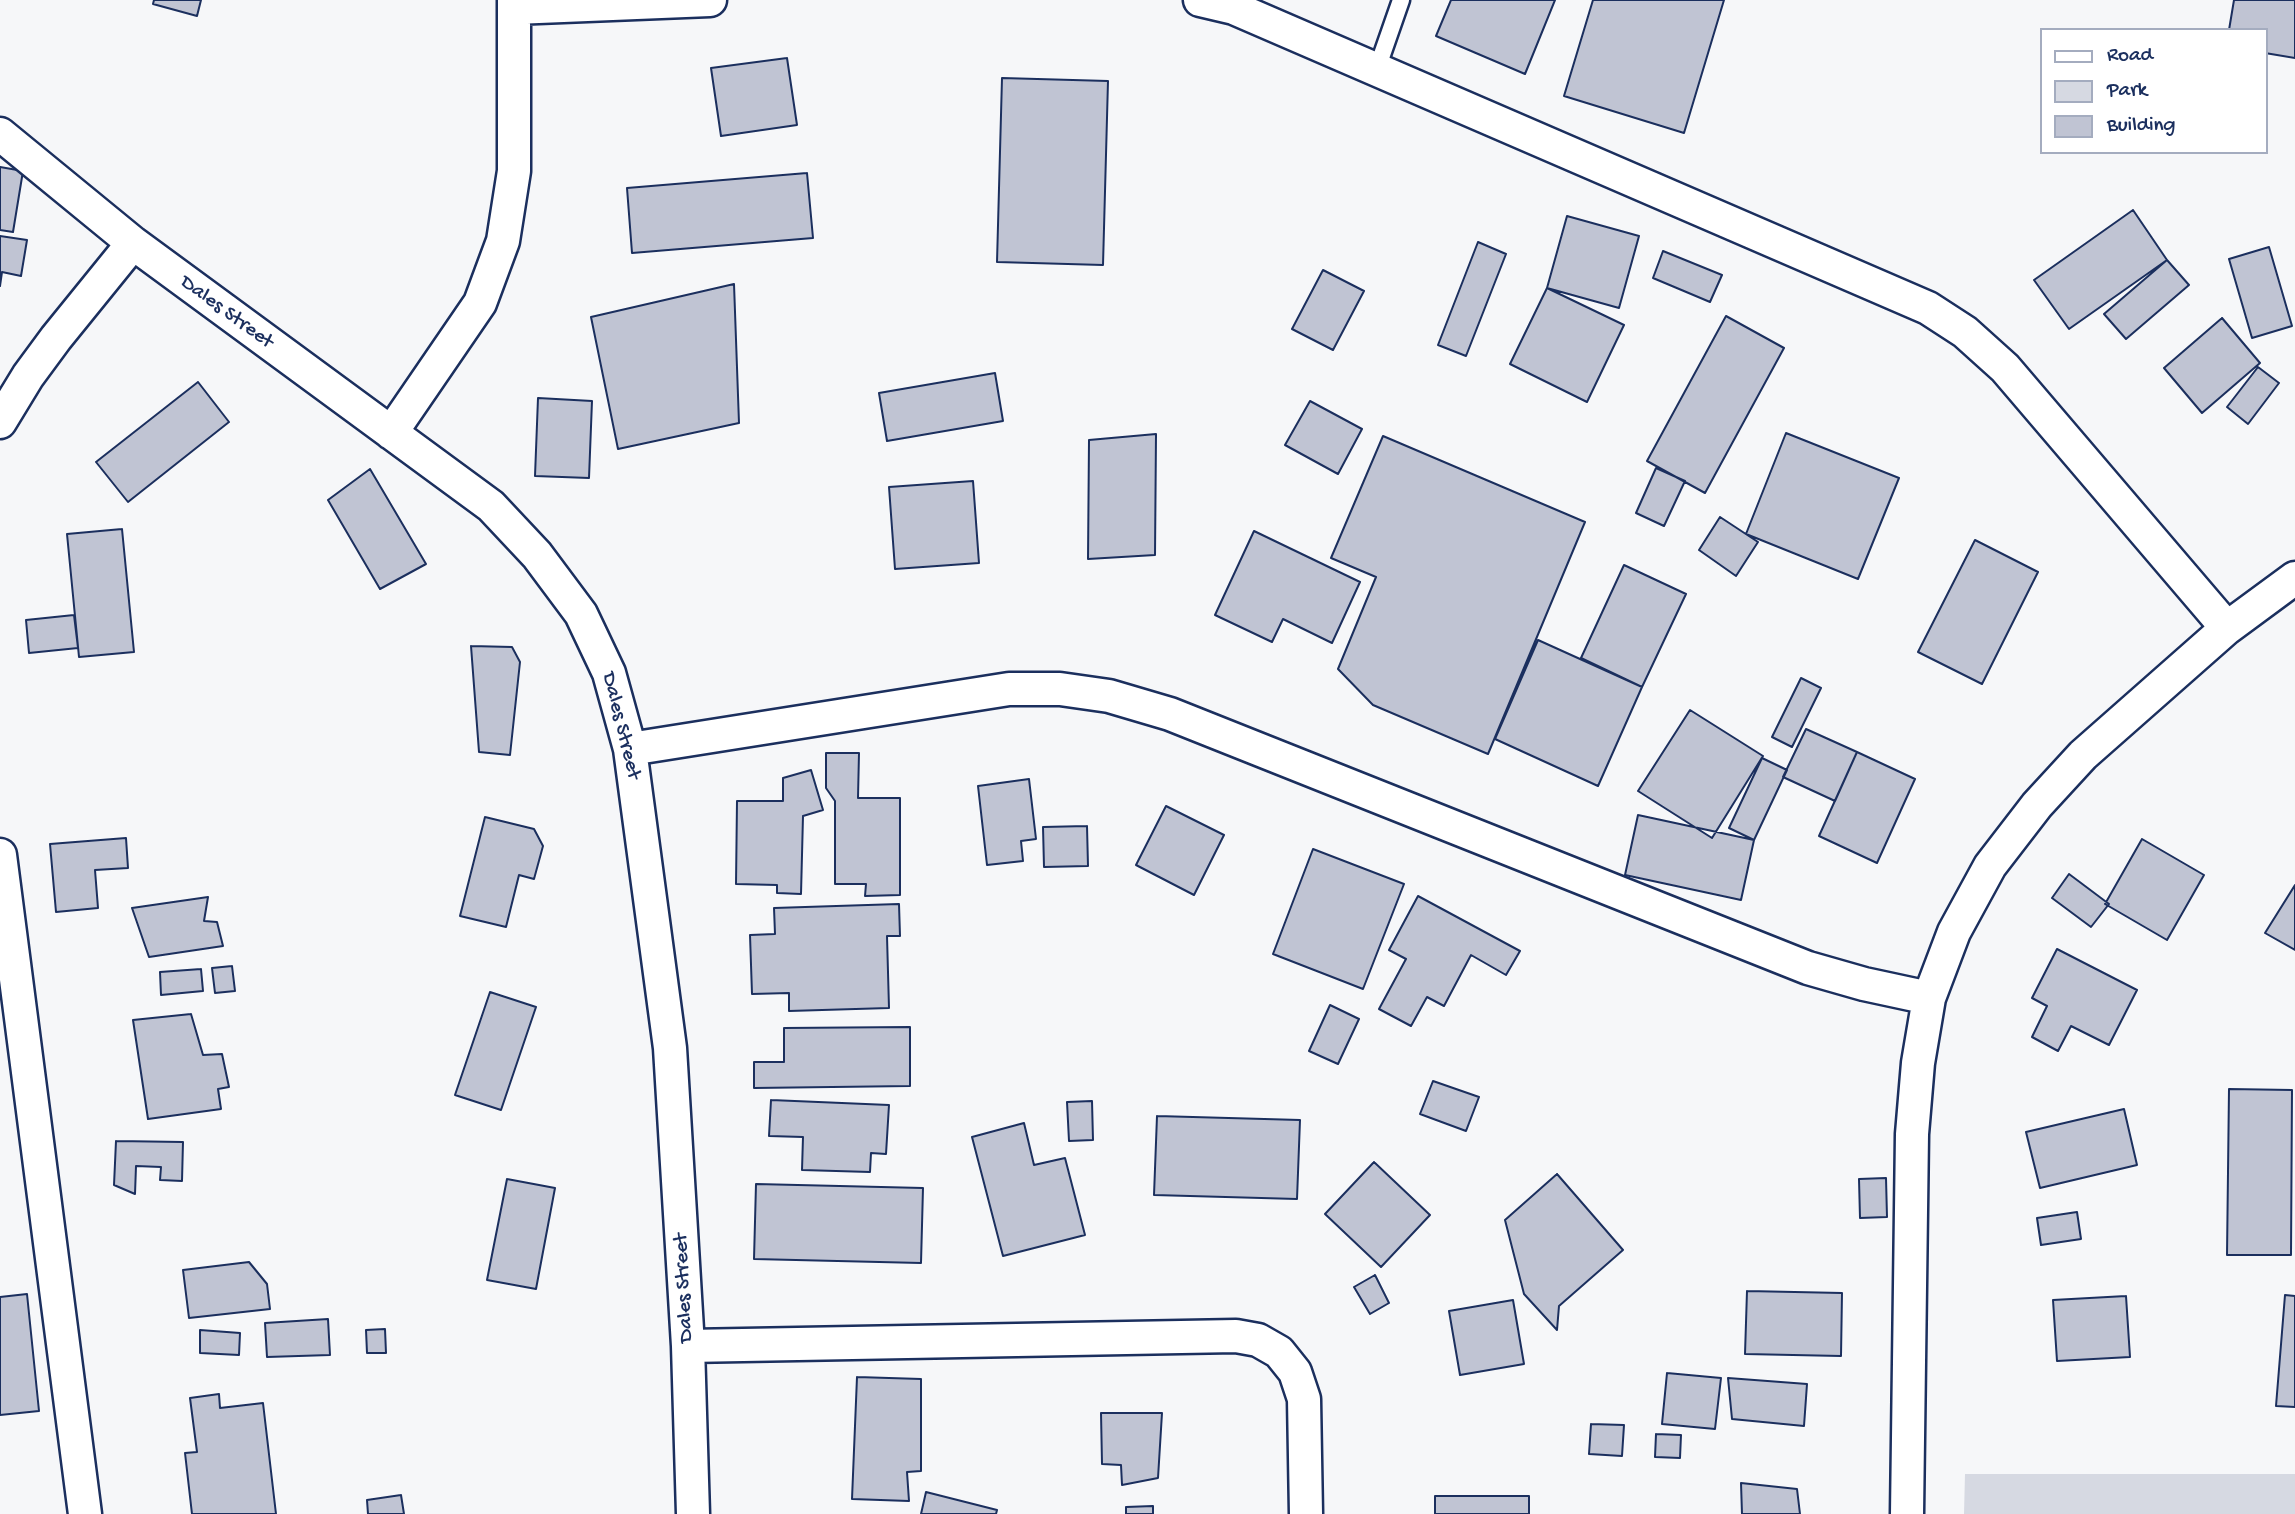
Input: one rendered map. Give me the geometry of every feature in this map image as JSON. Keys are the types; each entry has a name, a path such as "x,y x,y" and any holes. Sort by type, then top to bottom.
{"street":[{"path":"391,433 480,303 503,241 514,171 514,4 710,0"},
{"path":"1200,0 1234,8 1928,308 1965,332 2005,368 2227,628"},
{"name":"Dales Street","path":"0,134 133,243 491,506 537,555 580,614 609,673 630,749 670,1048 688,1346 693,1514"},
{"path":"0,422 28,376 56,338 133,243"},
{"path":"1907,1514 1913,1134 1918,1063 1929,998 1954,932 1990,866 2037,805 2083,755 2227,628 2295,578"},
{"path":"630,749 1009,689 1060,690 1109,696 1170,714 1808,968 1929,998"},
{"path":"0,855 85,1514"},
{"path":"688,1346 1236,1336 1258,1340 1279,1352 1295,1372 1304,1399 1306,1514"}],"lane":[{"path":"1377,69 1401,0"}],"green space":[{"path":"1965,1474 2295,1474 2295,1514 1964,1514"}],"building":[{"path":"154,0 201,0 197,16 153,4"},
{"path":"1451,0 1555,0 1525,74 1436,36"},
{"path":"1593,0 1724,0 1684,133 1564,96"},
{"path":"2234,0 2295,0 2295,58 2267,53 2267,28 2229,28"},
{"path":"787,58 797,125 721,136 711,68"},
{"path":"1002,78 1108,81 1103,265 997,262"},
{"path":"0,167 23,171 13,232 0,230"},
{"path":"807,173 813,238 632,253 627,188"},
{"path":"2133,210 2167,260 2069,329 2034,280"},
{"path":"1567,216 1639,236 1619,308 1547,288"},
{"path":"0,236 27,240 21,276 2,272 0,286"},
{"path":"1478,242 1506,254 1466,356 1438,345"},
{"path":"2269,247 2292,326 2252,338 2229,259"},
{"path":"1663,251 1722,275 1710,302 1653,278"},
{"path":"2167,260 2189,285 2126,339 2104,314"},
{"path":"1323,270 1364,291 1333,350 1292,329"},
{"path":"734,284 739,423 618,449 591,317"},
{"path":"1547,288 1624,325 1587,402 1510,364"},
{"path":"1726,316 1784,348 1705,493 1647,461"},
{"path":"2222,318 2260,363 2202,413 2164,368"},
{"path":"2258,367 2279,383 2248,424 2227,407"},
{"path":"995,373 1003,421 887,441 879,393"},
{"path":"198,382 229,422 128,502 96,462"},
{"path":"538,398 592,401 589,478 535,476"},
{"path":"1310,401 1362,429 1338,474 1285,445"},
{"path":"1786,433 1899,478 1858,579 1746,534"},
{"path":"1156,434 1155,555 1088,559 1089,440"},
{"path":"1383,436 1585,522 1488,754 1373,705 1338,669 1376,577 1331,558"},
{"path":"1656,468 1685,481 1664,526 1636,513"},
{"path":"370,469 426,564 380,589 328,500"},
{"path":"973,481 979,563 895,569 889,487"},
{"path":"1720,517 1758,542 1736,576 1699,550"},
{"path":"122,529 134,652 79,657 67,534"},
{"path":"1254,531 1360,582 1332,643 1283,619 1272,642 1215,615"},
{"path":"1975,540 2038,572 1982,684 1918,652"},
{"path":"1624,565 1686,594 1642,687 1581,658"},
{"path":"74,615 78,648 29,653 26,620"},
{"path":"1538,640 1642,687 1598,786 1495,739"},
{"path":"471,646 512,647 520,662 510,755 479,752"},
{"path":"1801,678 1821,688 1792,747 1772,737"},
{"path":"1690,710 1763,756 1712,838 1638,791"},
{"path":"1806,729 1857,752 1835,801 1783,777"},
{"path":"1857,752 1915,779 1877,863 1819,836"},
{"path":"826,753 859,753 858,798 900,798 900,895 865,896 866,884 835,884 835,801 826,788"},
{"path":"1762,758 1787,770 1754,840 1729,828"},
{"path":"811,770 823,810 803,816 801,894 777,893 777,885 736,884 737,801 783,801 783,778"},
{"path":"1029,779 1036,839 1021,841 1023,861 987,865 978,786"},
{"path":"1166,806 1224,835 1194,895 1136,865"},
{"path":"1638,815 1754,840 1741,900 1625,875"},
{"path":"485,817 534,829 543,846 534,879 519,875 506,927 460,916"},
{"path":"1087,826 1088,866 1044,867 1043,827"},
{"path":"126,838 128,868 95,870 98,908 56,912 50,844"},
{"path":"2142,839 2204,875 2167,940 2105,904"},
{"path":"1313,849 1404,884 1363,989 1273,954"},
{"path":"2069,874 2109,904 2091,927 2052,898"},
{"path":"2295,885 2295,950 2265,933"},
{"path":"1418,896 1520,951 1506,975 1471,955 1444,1006 1427,997 1411,1026 1379,1009 1406,959 1389,950"},
{"path":"208,897 204,921 217,922 223,946 149,957 132,908"},
{"path":"899,904 900,936 887,936 889,1008 789,1011 789,993 752,994 750,935 775,934 774,908"},
{"path":"2057,949 2137,990 2109,1045 2071,1026 2058,1051 2032,1037 2047,1006 2032,998"},
{"path":"232,966 235,991 215,993 212,968"},
{"path":"201,969 203,991 161,995 160,972"},
{"path":"490,992 536,1007 501,1110 455,1095"},
{"path":"1330,1005 1359,1019 1338,1064 1309,1051"},
{"path":"191,1014 203,1055 222,1054 229,1087 218,1089 221,1109 148,1119 133,1020"},
{"path":"910,1027 910,1086 754,1088 754,1062 784,1062 784,1028"},
{"path":"1433,1081 1479,1097 1466,1131 1420,1114"},
{"path":"2229,1089 2292,1090 2291,1255 2227,1255"},
{"path":"771,1100 889,1105 886,1154 871,1153 870,1172 802,1170 803,1137 769,1136"},
{"path":"1092,1101 1093,1140 1069,1141 1067,1102"},
{"path":"2124,1109 2137,1165 2040,1188 2026,1132"},
{"path":"1157,1116 1300,1120 1297,1199 1154,1195"},
{"path":"1024,1123 1034,1165 1065,1158 1085,1235 1003,1256 972,1137"},
{"path":"116,1141 183,1142 182,1181 160,1180 161,1167 136,1166 135,1194 114,1185"},
{"path":"1374,1162 1430,1215 1381,1267 1325,1214"},
{"path":"1557,1174 1623,1250 1559,1306 1557,1330 1524,1294 1505,1220"},
{"path":"1886,1178 1887,1217 1860,1218 1859,1179"},
{"path":"507,1179 555,1188 536,1289 487,1280"},
{"path":"756,1184 923,1188 921,1263 754,1259"},
{"path":"2077,1212 2081,1239 2041,1245 2037,1218"},
{"path":"249,1262 267,1284 270,1309 189,1318 183,1270"},
{"path":"1375,1275 1389,1303 1370,1314 1354,1287"},
{"path":"1747,1291 1842,1293 1841,1356 1745,1354"},
{"path":"27,1294 39,1411 0,1415 0,1297"},
{"path":"2285,1295 2295,1296 2295,1407 2276,1406"},
{"path":"2126,1296 2130,1357 2057,1361 2053,1300"},
{"path":"1513,1300 1524,1364 1460,1375 1449,1311"},
{"path":"328,1319 330,1355 267,1357 265,1323"},
{"path":"385,1329 386,1353 367,1353 366,1330"},
{"path":"200,1330 240,1333 239,1355 200,1353"},
{"path":"1667,1373 1721,1378 1715,1429 1662,1424"},
{"path":"857,1377 921,1379 921,1471 907,1472 909,1501 852,1499"},
{"path":"1728,1378 1807,1384 1804,1426 1732,1419"},
{"path":"219,1394 220,1408 263,1403 276,1514 192,1514 185,1453 197,1452 190,1398"},
{"path":"1101,1413 1162,1413 1158,1478 1122,1485 1121,1465 1102,1464"},
{"path":"1591,1424 1624,1425 1622,1456 1589,1454"},
{"path":"1656,1434 1681,1435 1680,1458 1655,1457"},
{"path":"1741,1483 1797,1489 1800,1514 1742,1514"},
{"path":"926,1492 997,1510 996,1514 921,1514"},
{"path":"401,1495 404,1514 368,1514 367,1500"},
{"path":"1435,1496 1529,1496 1529,1514 1435,1514"},
{"path":"1153,1506 1153,1514 1126,1514 1126,1507"}]}
